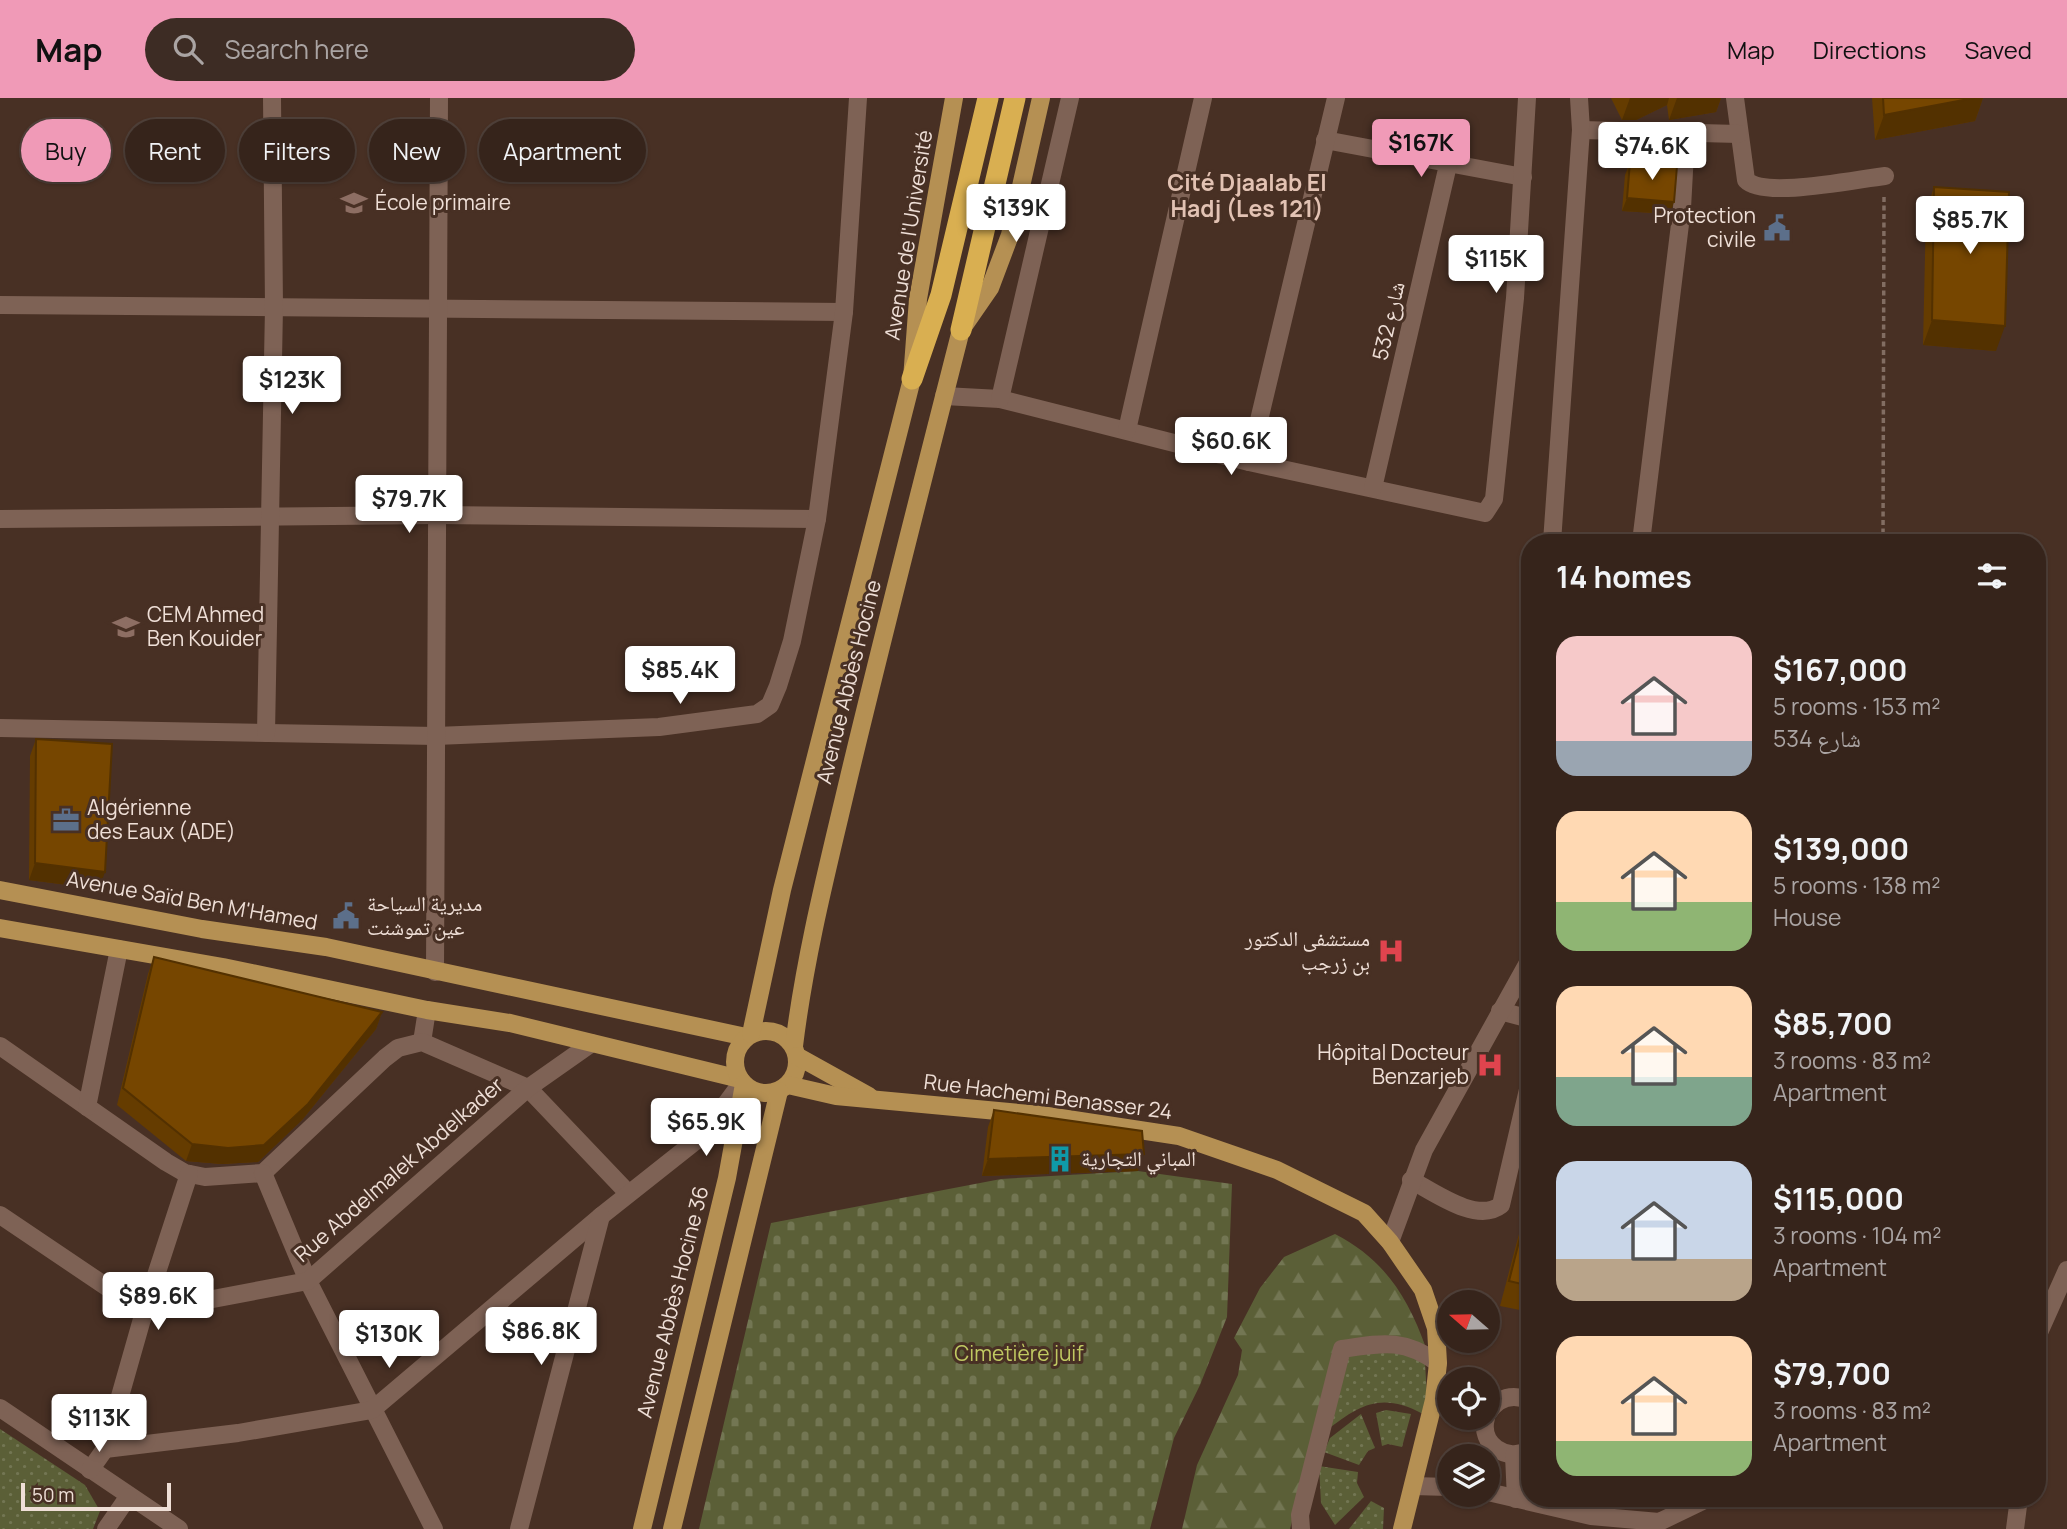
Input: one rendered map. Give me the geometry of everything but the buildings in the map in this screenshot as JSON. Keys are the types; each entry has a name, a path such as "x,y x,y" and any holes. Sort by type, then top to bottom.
{"highway":[{"path":"912,379 942,295 988,98"},
{"path":"961,330 1016,98"}],"main road":[{"name":"Avenue de l'Université","path":"912,379 918,299 954,98"},
{"path":"961,330 990,288 1010,235 1041,98"},
{"name":"Avenue Abbès Hocine","path":"795,1051 801,982 814,925 884,630 961,330"},
{"name":"Avenue Abbès Hocine","path":"749,1035 782,890 912,379"},
{"name":"Avenue Saïd Ben M'Hamed","path":"0,890 202,929 326,947 749,1035"},
{"path":"0,928 223,967 427,1010 510,1023 742,1082 760,1093 783,1088"},
{"path":"742,1082 735,1057 749,1035 770,1030 788,1038 795,1051 872,1098"},
{"path":"672,1529 783,1088 794,1076 795,1051"},
{"name":"Avenue Abbès Hocine 36","path":"642,1529 727,1178 742,1082"},
{"name":"Rue Hachemi Benasser 24","path":"783,1088 836,1096 1041,1115 1179,1136 1277,1170 1364,1213 1390,1242 1423,1290 1436,1328 1438,1363 1434,1399 1402,1529"}],"street":[{"path":"266,733 274,307 272,98"},
{"path":"435,971 439,98"},
{"path":"0,729 436,736 659,727 757,714 771,705 792,641 817,519 844,312 858,98"},
{"path":"992,399 1070,98"},
{"path":"1127,430 1203,98"},
{"path":"1249,462 1336,98"},
{"path":"944,396 992,399 1249,462 1485,513 1494,499 1515,298 1527,98"},
{"path":"1553,534 1581,130 1579,98"},
{"path":"1735,98 1746,180 1756,187 1773,189 1885,176"},
{"path":"1581,130 1686,135 1739,134"},
{"path":"1642,534 1682,208 1686,135"},
{"path":"1325,140 1523,177"},
{"name":"532 شارع","path":"1373,488 1448,165"},
{"path":"0,304 844,312"},
{"path":"0,519 437,515 817,519"},
{"path":"87,1107 119,949"},
{"path":"1390,1242 1411,1181 1442,1115 1521,975"},
{"path":"422,1042 427,1010"},
{"path":"1500,1011 1521,1017"},
{"path":"0,1046 166,1162 189,1174 228,1177 263,1173 385,1058 408,1044 422,1042 528,1088 628,1193"},
{"name":"Rue Abdelmalek Abdelkader","path":"144,1312 308,1281 528,1088 592,1043"},
{"path":"104,1449 238,1433 372,1410 628,1193 702,1136 742,1082"},
{"path":"1411,1181 1452,1202 1482,1212 1494,1211 1501,1205 1521,1119"},
{"path":"263,1173 308,1281 434,1529"},
{"path":"90,1470 104,1449 144,1312 189,1174"},
{"path":"0,1215 144,1312"},
{"path":"519,1529 601,1216"},
{"path":"2046,1317 2067,1270"},
{"path":"1301,1529 1300,1514 1342,1349 1400,1343 1418,1348 1438,1363"},
{"path":"1500,1400 1509,1397 1521,1399"},
{"path":"0,1408 179,1529"},
{"path":"1485,1430 1489,1442 1504,1454 1521,1453"},
{"path":"1516,1499 1521,1461"},
{"path":"1413,1486 1437,1487"},
{"path":"1500,1495 1521,1500"},
{"path":"106,1529 128,1497"},
{"path":"1551,1507 1591,1516 1659,1522 1682,1507"},
{"path":"2015,1529 2019,1507"}],"path":[{"path":"1883,534 1885,176"}],"green space":[{"name":"Cimetière juif","path":"1138,1171 1232,1184 1227,1317 1200,1385 1174,1438 1150,1529 699,1529 771,1223 1001,1179"},
{"path":"1335,1234 1367,1255 1392,1281 1411,1312 1426,1348 1337,1344 1290,1529 1182,1529 1197,1465 1238,1375 1242,1350 1234,1338 1260,1288 1284,1257"},
{"path":"1403,1350 1425,1363 1427,1396 1423,1414 1395,1404 1372,1404 1350,1414 1326,1431 1349,1354"},
{"path":"1386,1410 1411,1414 1402,1447 1388,1444 1382,1446 1376,1413"},
{"path":"1361,1414 1375,1448 1368,1451 1359,1465 1324,1452 1330,1438"},
{"path":"0,1429 85,1485 100,1511 93,1529 0,1529"},
{"path":"1319,1466 1358,1472 1357,1483 1364,1497 1335,1525 1321,1503"},
{"path":"1371,1501 1384,1508 1383,1529 1349,1529"}],"place":[{"name":"École primaire","path":"354,203"},
{"name":"Protection civile","path":"1777,228"},
{"name":"CEM Ahmed Ben Kouider","path":"126,627"},
{"name":"Algérienne des Eaux (ADE)","path":"66,820"},
{"name":"مديرية السياحة عين تموشنت","path":"346,916"},
{"name":"مستشفى الدكتور بن زرجب","path":"1391,951"},
{"name":"Hôpital Docteur Benzarjeb","path":"1490,1065"},
{"name":"المباني التجارية","path":"1060,1159"}],"district":[{"name":"Cité Djaalab El Hadj (Les 121)","path":"1247,196"}]}
